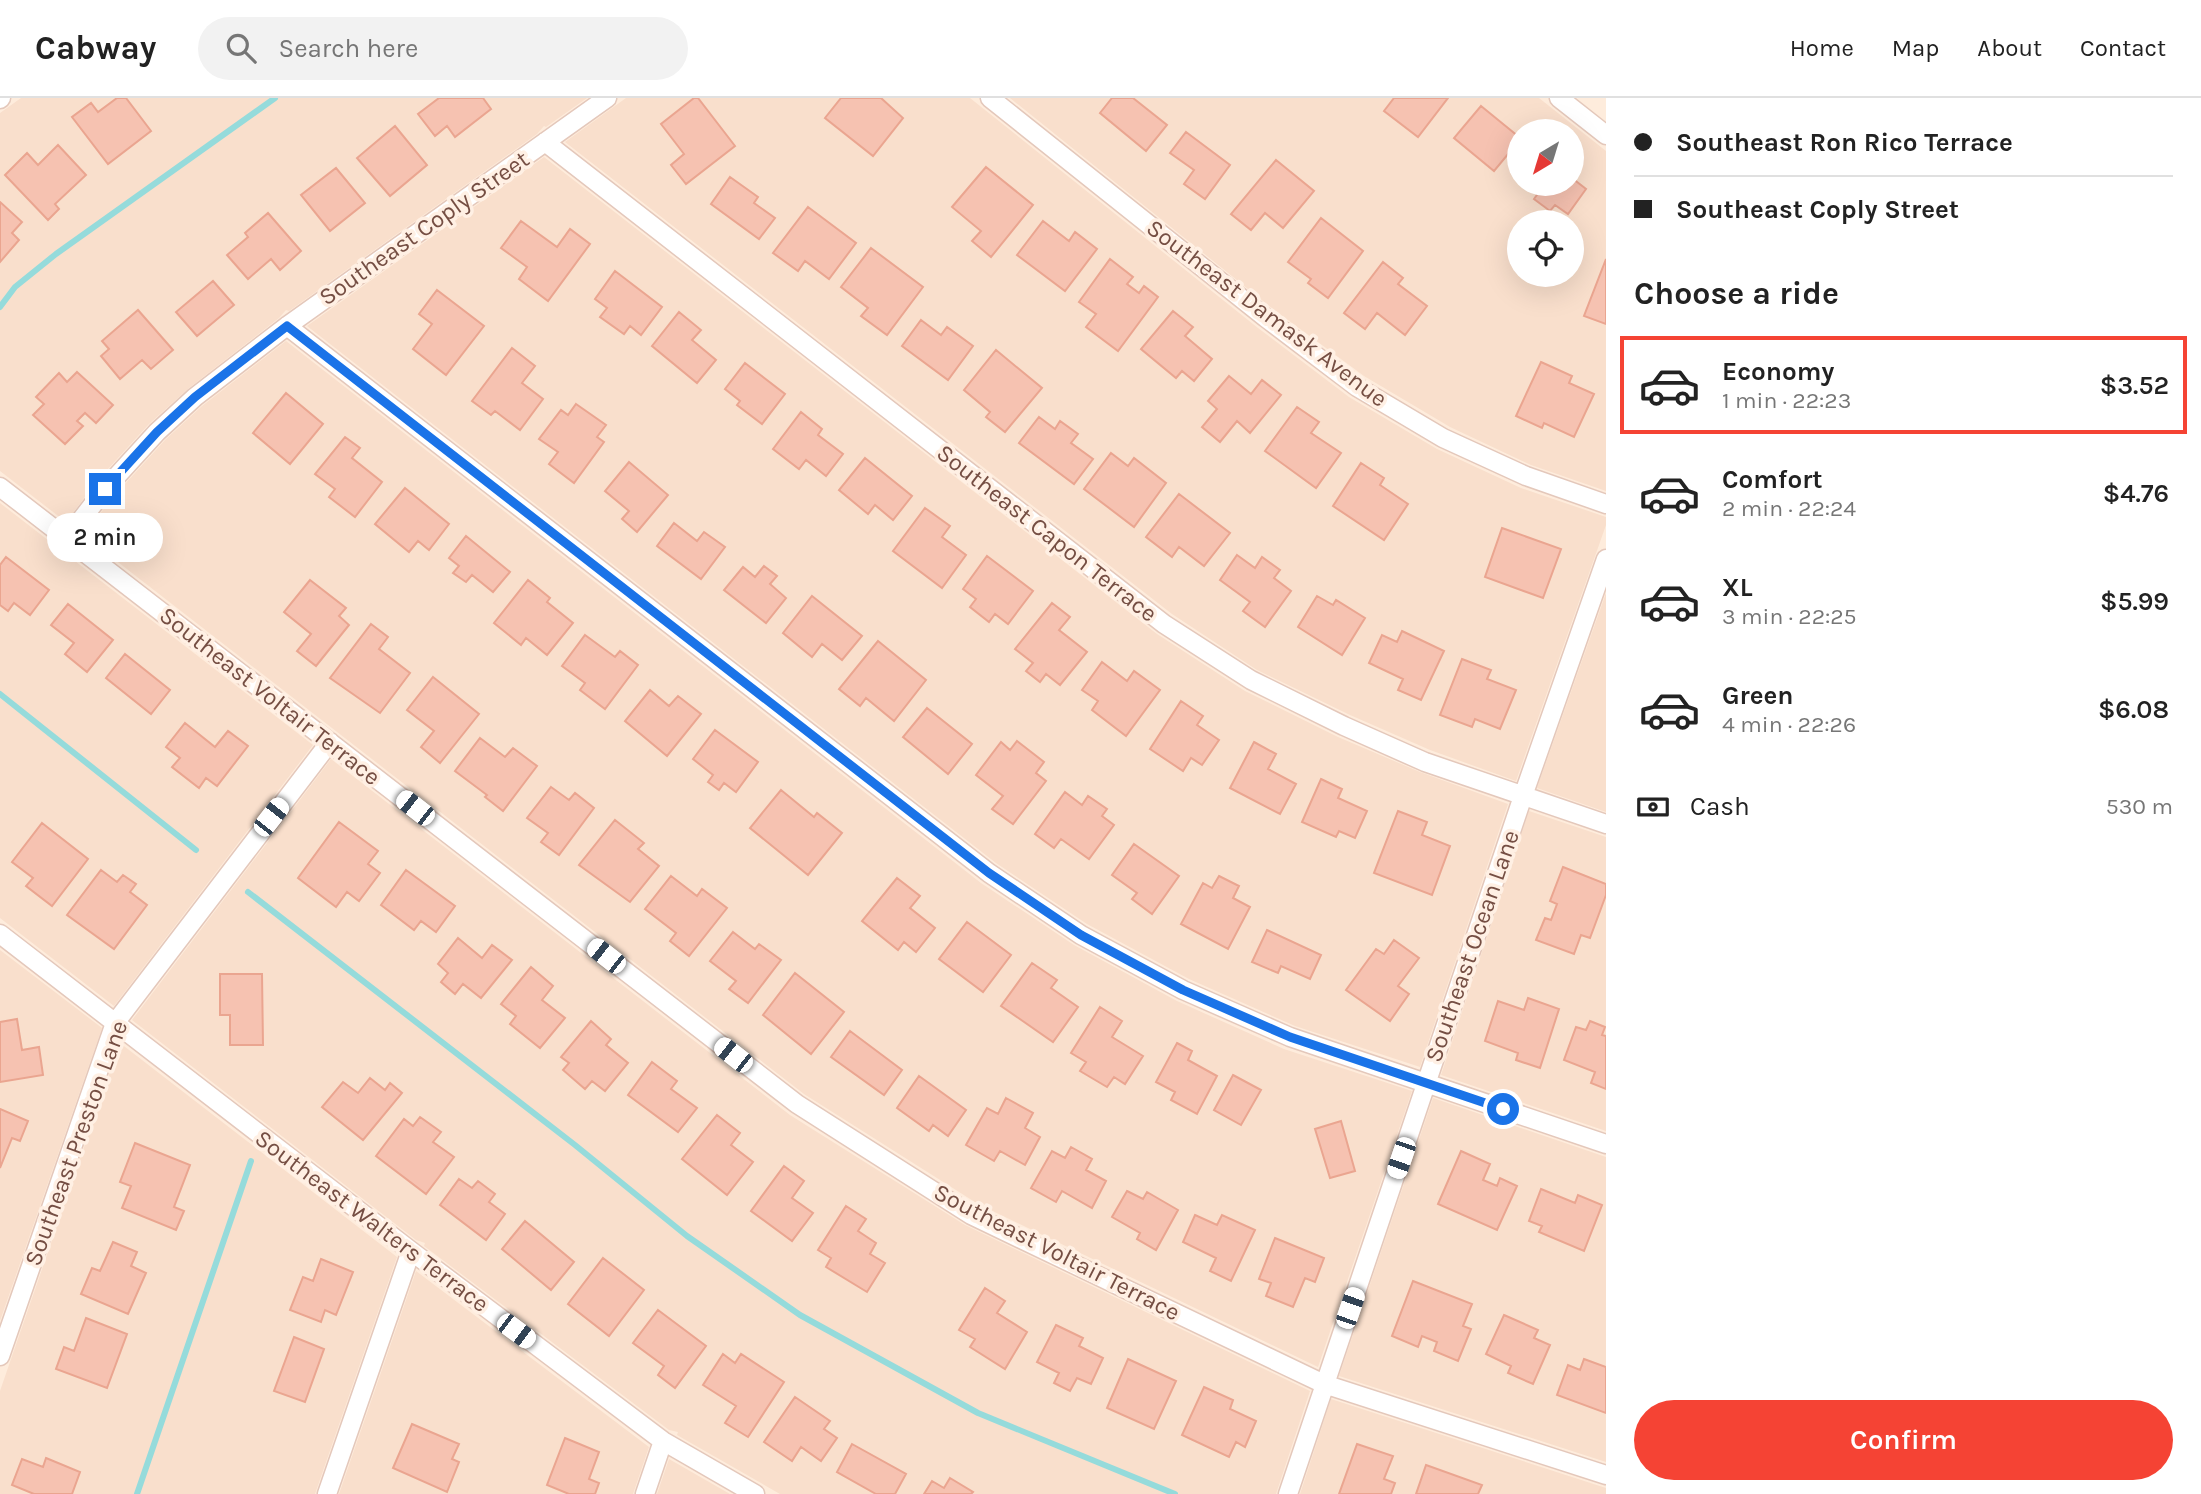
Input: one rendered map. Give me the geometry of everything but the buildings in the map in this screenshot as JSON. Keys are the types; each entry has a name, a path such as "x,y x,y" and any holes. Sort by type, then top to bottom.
{"street":[{"name":"Southeast Coply Street","path":"67,538 105,489 157,432 195,397 287,326 607,98"},
{"name":"Southeast Damask Avenue","path":"990,98 1255,310 1357,387 1443,438 1526,476 1606,504"},
{"path":"1559,98 1606,135"},
{"name":"Southeast Capon Terrace","path":"545,142 1164,624 1251,680 1344,726 1426,762 1606,824"},
{"path":"287,326 989,873 1081,935 1183,990 1290,1037 1606,1144"},
{"name":"Southeast Voltair Terrace","path":"0,486 797,1104 971,1215 1324,1384 1606,1475"},
{"name":"Southeast Ocean Lane","path":"1288,1494 1522,796 1606,559"},
{"name":"Southeast Preston Lane","path":"0,1356 115,1023 330,742"},
{"name":"Southeast Walters Terrace","path":"0,934 411,1251 663,1441 755,1494"},
{"path":"327,1494 411,1251"},
{"path":"645,1494 663,1441"}],"shaded area":[{"path":"21,98 587,98 544,126 537,134 289,311 286,310 189,388 149,424 97,481 66,522 0,471 0,113"},
{"path":"626,98 970,98 1258,328 1349,397 1437,449 1521,488 1606,517 1606,525 1516,781 1430,750 1257,670 1172,614 565,142"},
{"path":"1010,98 1539,98 1566,119 1507,119 1507,196 1584,196 1584,134 1606,151 1606,491 1531,465 1450,427 1364,376 1273,309"},
{"path":"544,157 1157,634 1245,691 1338,737 1420,772 1508,804 1420,1067 1295,1026 1189,979 1087,924 996,863 307,326"},
{"path":"286,341 981,883 1074,945 1177,1001 1284,1049 1412,1091 1318,1367 978,1204 804,1094 83,535 165,440 202,406"},
{"path":"0,503 313,745 114,1006 0,918"},
{"path":"1606,593 1606,812 1537,788"},
{"path":"331,759 790,1115 965,1225 1310,1391 1276,1494 780,1494 677,1435 678,1432 669,1430 424,1246 425,1243 416,1240 132,1020"},
{"path":"1529,811 1606,837 1606,1131 1441,1075"},
{"path":"0,950 102,1028 0,1321"},
{"path":"120,1043 397,1257 315,1494 0,1494 0,1391"},
{"path":"1433,1098 1606,1157 1606,1462 1339,1376"},
{"path":"416,1271 649,1447 633,1494 339,1494"},
{"path":"1331,1399 1606,1488 1606,1494 1300,1494"},
{"path":"669,1459 730,1494 657,1494"}],"waterway":[{"path":"0,307 15,287 56,254 275,98"},
{"path":"0,694 196,850"},
{"path":"248,892 575,1145 687,1236 800,1315 978,1413 1175,1494"},
{"path":"137,1494 251,1161"}],"route":[{"path":"105,489 157,432 195,397 287,326 989,873 1081,935 1183,990 1290,1037 1503,1109"}]}
